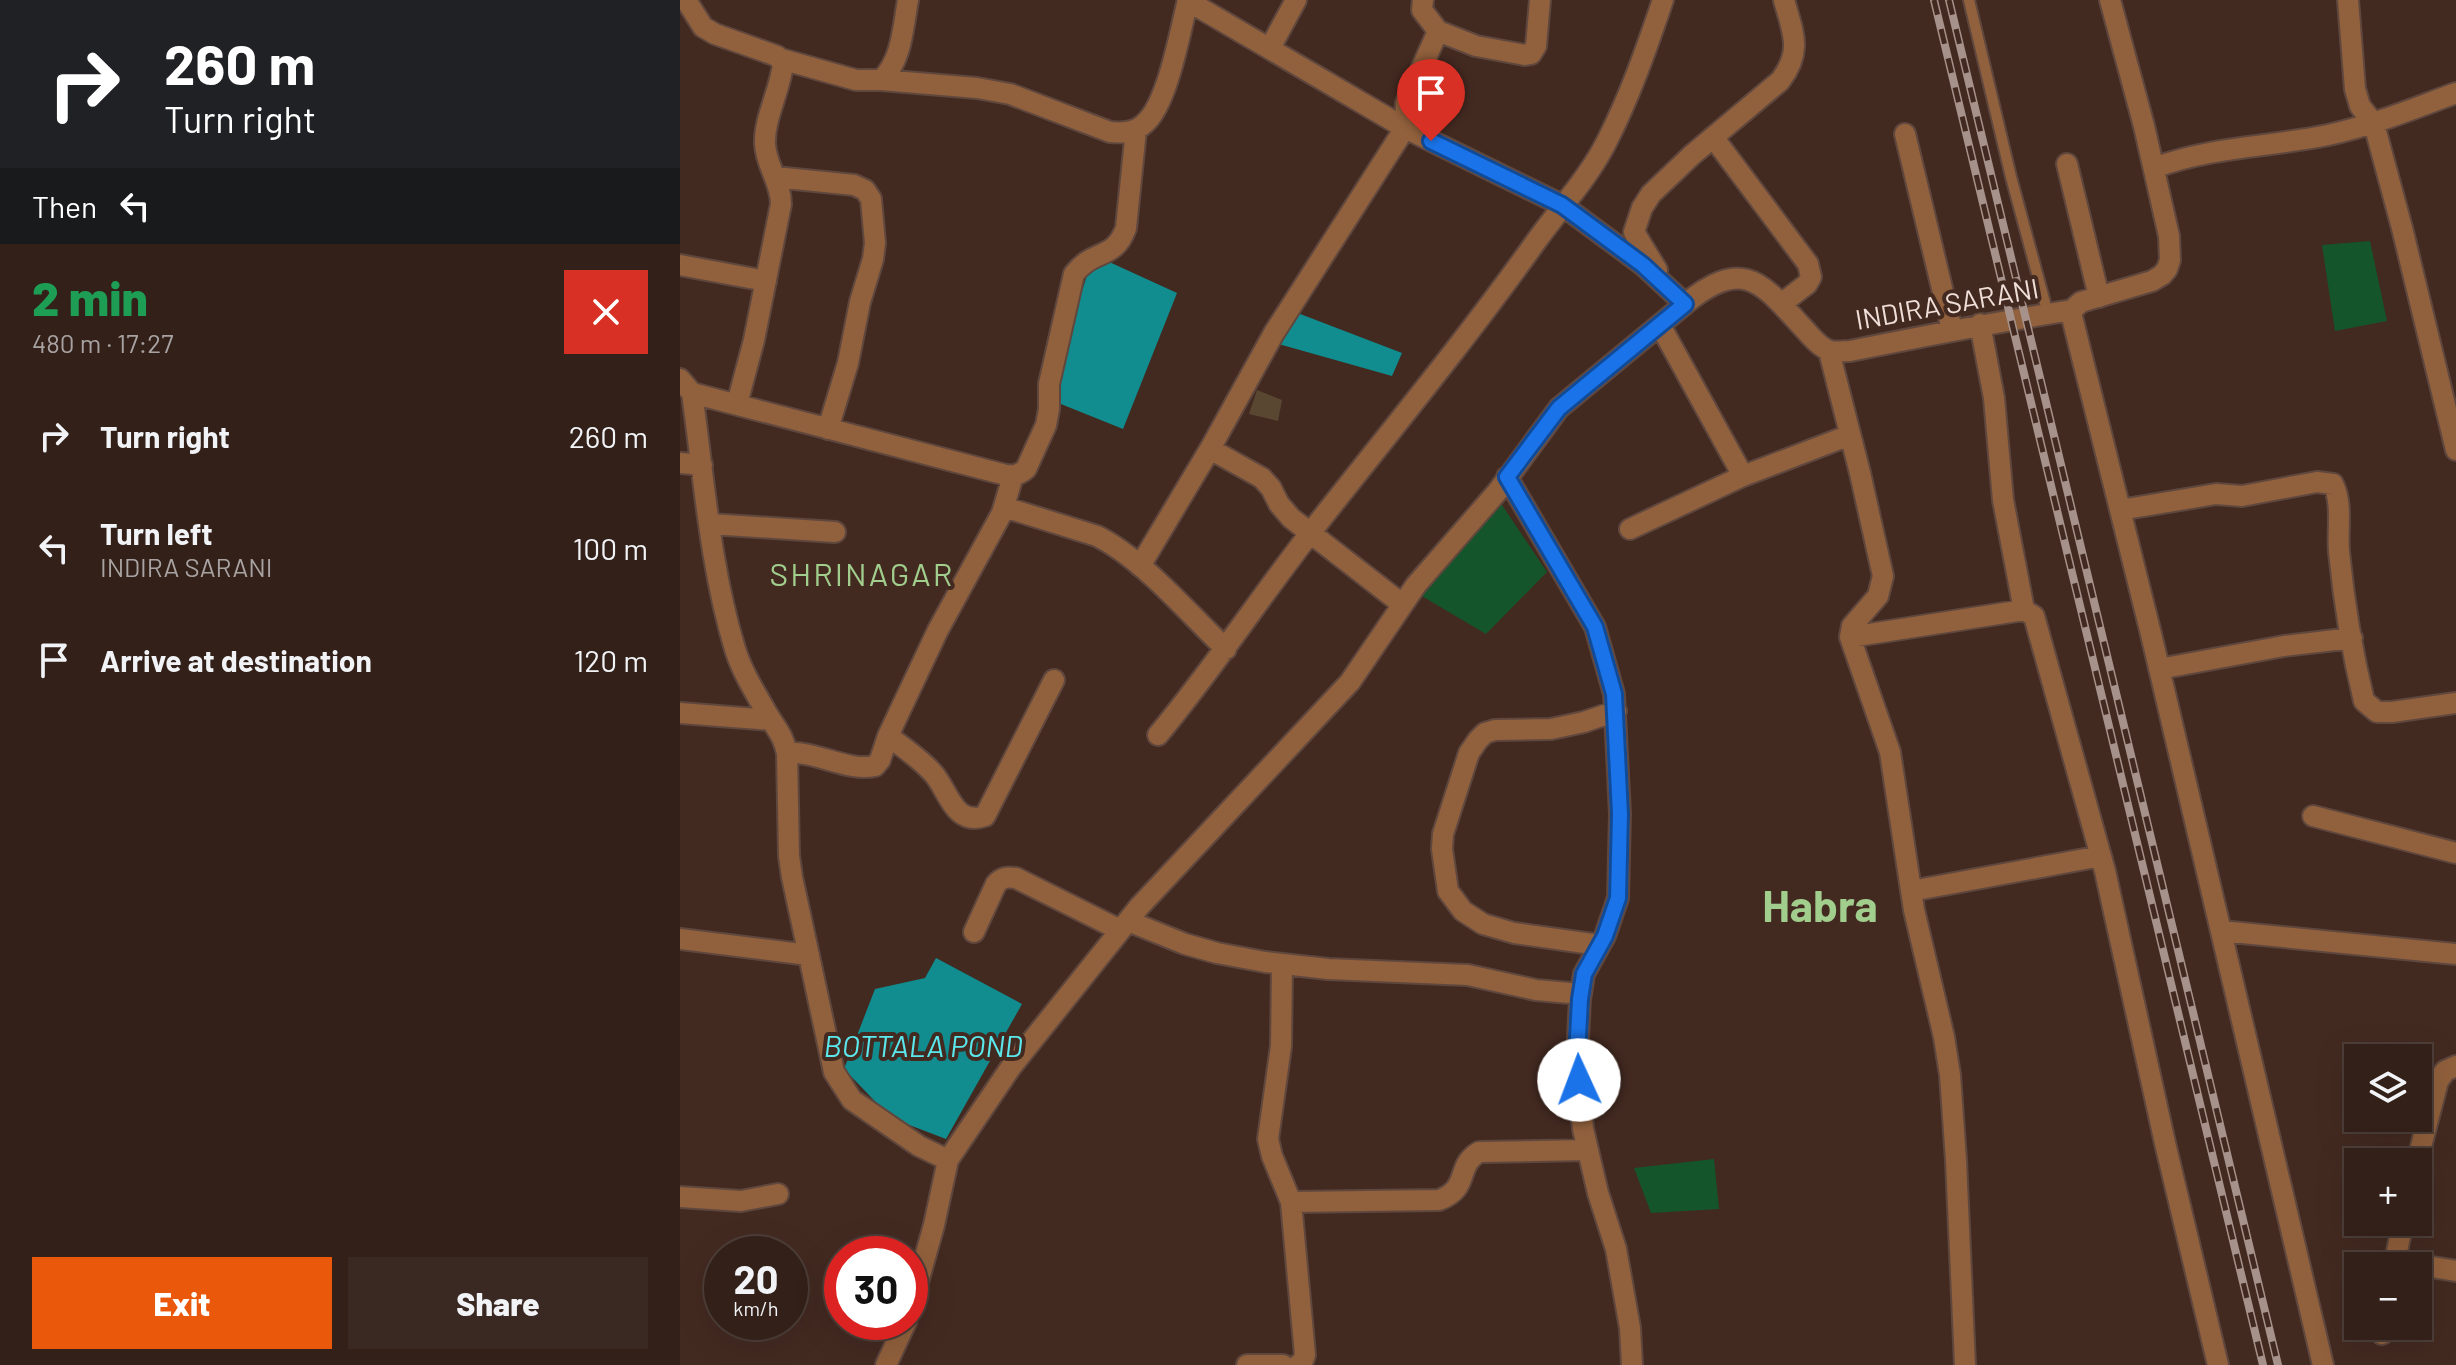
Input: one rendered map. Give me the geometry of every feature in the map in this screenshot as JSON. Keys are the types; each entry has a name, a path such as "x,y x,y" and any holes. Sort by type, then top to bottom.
{"street":[{"path":"682,0 703,27 781,59 856,80 977,88 1010,94 1110,132 1124,133 1136,130 1154,113 1166,86 1188,0 1405,128 1562,205 1643,265 1679,298"},
{"path":"881,80 897,59 908,0"},
{"path":"1270,48 1296,0"},
{"path":"1423,0 1422,10 1438,31 1483,47 1525,55 1531,54 1536,46 1540,0"},
{"path":"1158,735 1587,175 1608,140 1640,66 1663,0"},
{"path":"1679,298 1646,255 1634,232 1642,208 1651,194 1780,81 1791,67 1794,45 1784,0"},
{"path":"2110,0 2154,168 2197,155 2314,137 2374,124 2456,93"},
{"path":"2348,0 2355,89 2360,106 2374,124 2456,450"},
{"path":"1140,566 1274,333 1405,128 1406,103 1438,31"},
{"path":"737,404 754,340 781,204 780,187 768,165 765,138 782,74 781,59"},
{"path":"686,386 737,404 1013,476 1026,469 1046,425 1049,384 1074,274 1082,263 1114,250 1126,228 1136,130"},
{"path":"1905,134 1952,330"},
{"path":"1713,137 1808,264 1811,277 1807,284 1781,304"},
{"path":"2067,164 2099,297"},
{"name":"INDIRA SARANI","path":"948,1160 1011,1067 1124,926 1350,682 1402,604 1498,491 1559,408 1660,325 1679,298 1720,281 1749,279 1763,286 1814,340 1829,351 1850,351 1980,324 2011,322 2072,310 2081,302 2152,281 2167,269 2170,260 2169,236 2154,168"},
{"path":"775,177 854,185 865,190 871,199 875,243 873,259 860,302 848,363 828,429"},
{"path":"680,265 766,281"},
{"path":"2072,310 2323,1365"},
{"path":"1980,324 1994,398 2003,500 2024,610"},
{"path":"1660,325 1743,476"},
{"path":"1829,351 1883,576 1878,596 1852,626 1850,637 1890,752 1911,891 1950,1075 1965,1365"},
{"path":"686,386 702,465 718,576 735,649 741,666 783,737 787,753 789,856 827,1049 834,1072 852,1100 919,1146 948,1160 928,1246"},
{"path":"1630,529 1743,476 1850,435"},
{"path":"1210,449 1262,478 1291,518 1402,604"},
{"path":"680,463 702,465"},
{"path":"787,753 817,755 854,767 868,768 880,760 888,736 938,630 1004,507 1013,476"},
{"path":"1507,477 1595,627 1614,694 1620,876 1618,898 1613,916 1584,974 1577,1056 1583,1129 1598,1193 1616,1249 1630,1328 1632,1365"},
{"path":"2120,510 2216,494 2242,496 2317,482 2333,484 2339,500 2338,549 2364,701 2377,712 2456,703"},
{"path":"1004,507 1111,543 1140,566 1226,649"},
{"path":"710,524 835,532"},
{"path":"1850,637 2024,610 2034,616 2101,856 2218,1365"},
{"path":"2159,669 2284,646 2352,638"},
{"path":"888,736 936,775 954,807 978,818 985,816 1054,680"},
{"path":"1599,945 1514,933 1483,924 1463,911 1448,891 1443,834 1469,753 1485,733 1551,729 1616,711"},
{"path":"680,713 771,720"},
{"path":"2313,816 2456,853"},
{"path":"1911,891 2101,856"},
{"path":"974,932 996,884 1001,878 1008,877 1124,926 1217,953 1282,965 1468,975 1536,990 1581,994"},
{"path":"2221,931 2456,954"},
{"path":"680,939 809,955"},
{"path":"1282,965 1281,1046 1268,1139 1291,1202 1305,1355 1298,1365"},
{"path":"2421,1148 2438,1081 2445,1071 2456,1066"},
{"path":"1291,1202 1439,1200 1456,1190 1470,1157 1479,1152 1588,1150"},
{"path":"680,1197 741,1201 778,1194"},
{"path":"2432,1268 2456,1271"},
{"path":"886,1365 898,1340"},
{"path":"1247,1365 1283,1365"}],"lane":[{"path":"1969,0 2011,177 2048,314"}],"green space":[{"path":"2370,241 2387,321 2335,331 2322,245"},
{"path":"1500,502 1547,572 1486,634 1415,592"},
{"path":"1714,1159 1719,1209 1651,1213 1634,1168"}],"water":[{"path":"1094,255 1177,293 1123,429 1046,398"},
{"path":"1295,312 1402,353 1392,376 1275,343"},
{"name":"BOTTALA POND","path":"936,958 1022,1004 946,1139 891,1118 844,1069 875,989 925,978"}],"building":[{"path":"1257,390 1282,400 1278,421 1249,414"}],"railway":[{"path":"1934,0 2263,1365"},
{"path":"1949,0 2278,1365"}],"district":[{"name":"SHRINAGAR","path":"862,575"},
{"name":"Habra","path":"1820,907"}],"route":[{"path":"1431,141 1562,205 1643,265 1685,304 1559,408 1507,477 1595,627 1614,694 1620,876 1613,916 1584,974 1577,1056 1579,1080"}]}
